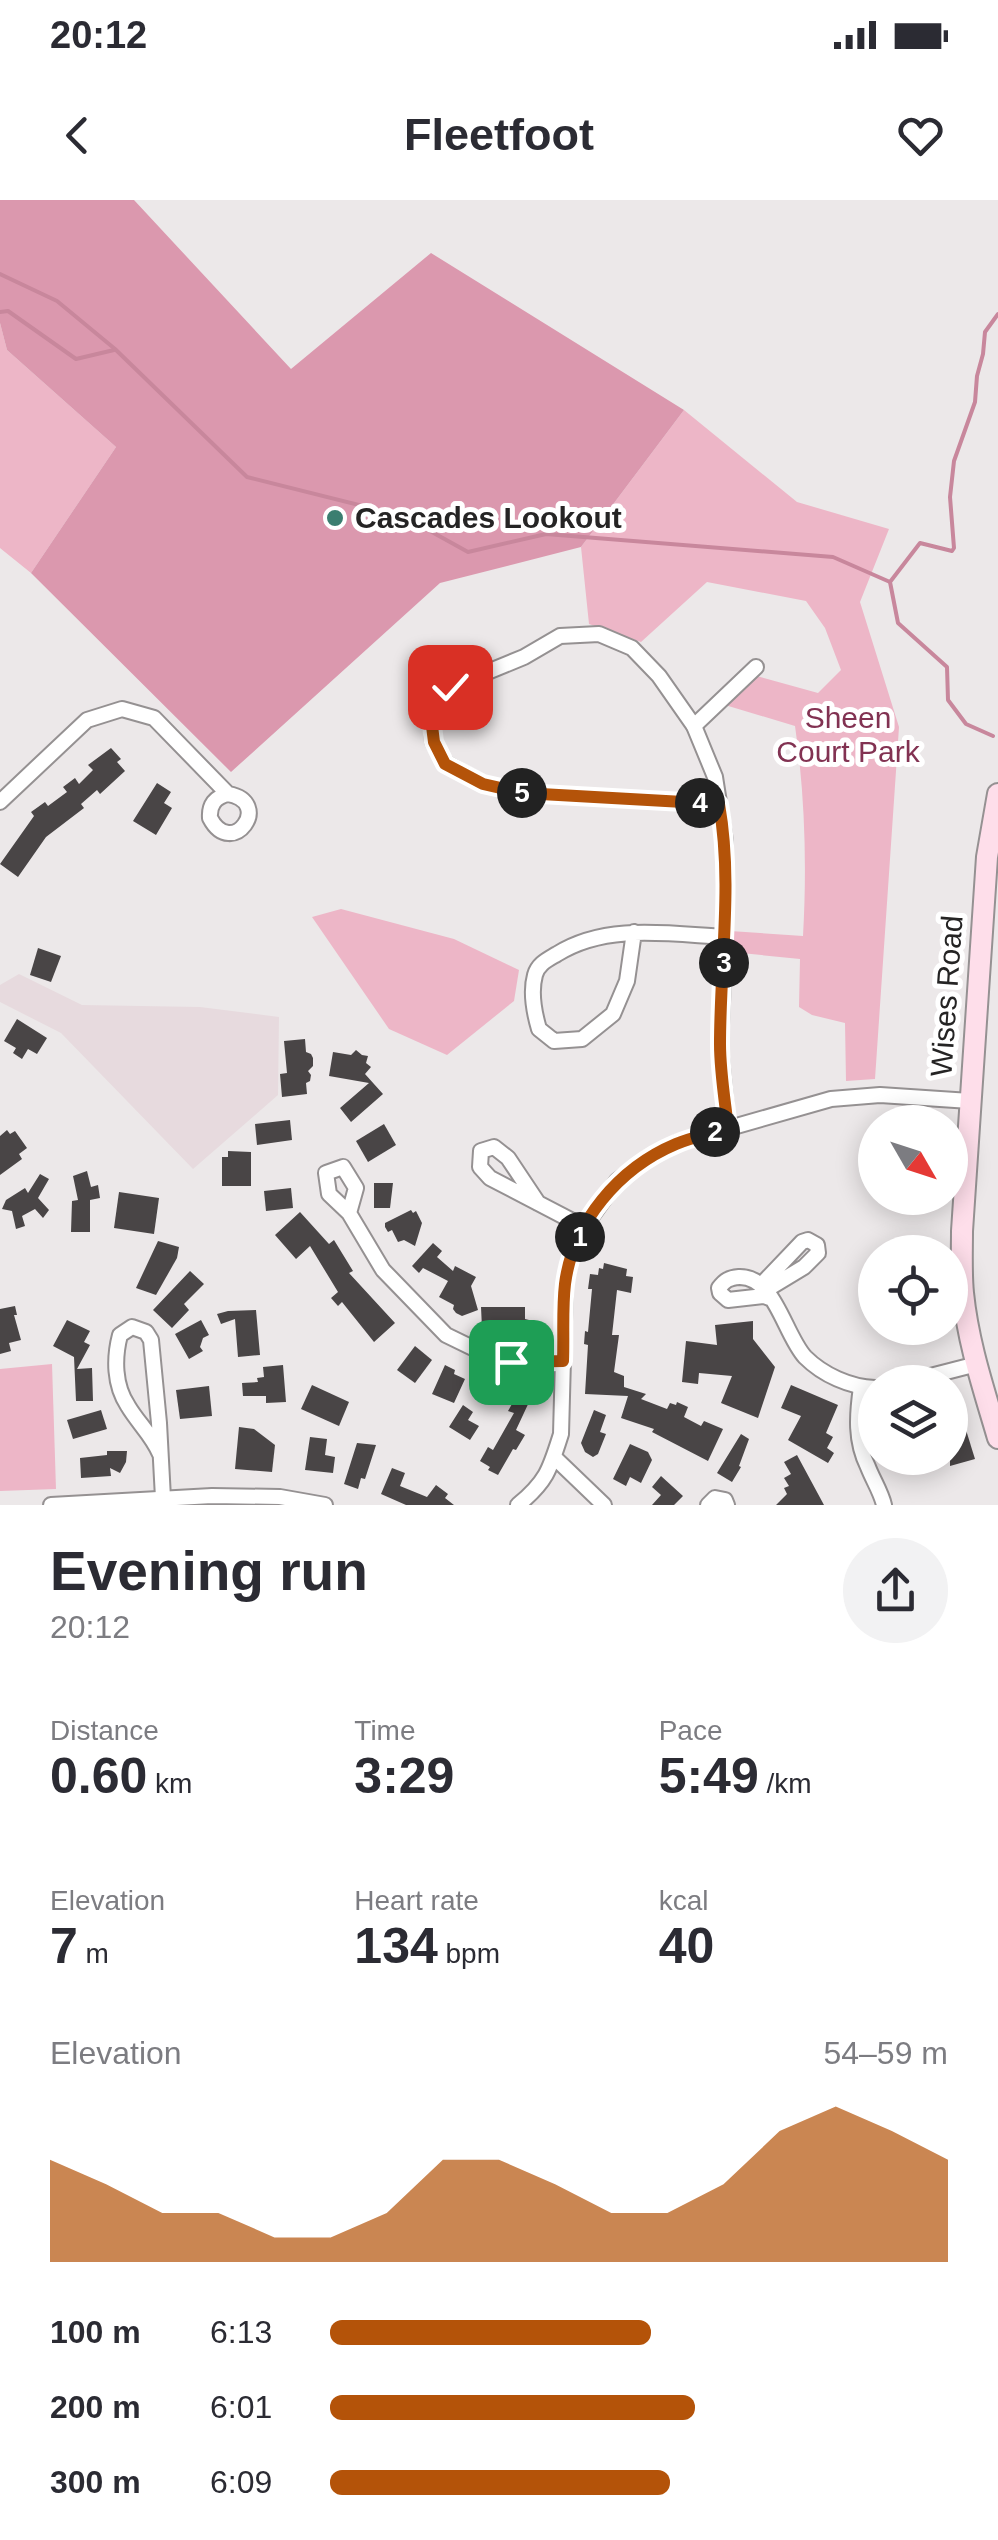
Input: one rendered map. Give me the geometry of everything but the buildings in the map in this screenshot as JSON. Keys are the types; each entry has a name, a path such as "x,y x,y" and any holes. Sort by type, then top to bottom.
{"street":[{"path":"719,804 523,793 483,784 445,764 434,742 430,710 450,687 524,656 560,636 599,634 632,648 659,676 694,726 715,777 726,841 720,1046 728,1128"},
{"path":"694,726 756,667"},
{"path":"0,802 88,720 122,709 154,718 228,794"},
{"name":"Wises Road","path":"998,794 987,858 962,1230 967,1321 998,1438"},
{"path":"634,932 627,981 613,1014 582,1039 554,1040 538,1029 533,1006 535,976 541,964 566,948 611,934 634,932 725,937"},
{"path":"518,1505 540,1486 561,1434 565,1284 571,1255 584,1227 618,1181 648,1158 677,1143 831,1099 880,1096 970,1101"},
{"path":"538,1203 584,1227"},
{"path":"348,1213 382,1270 446,1335 483,1354 511,1362 563,1361"},
{"path":"764,1293 795,1248 805,1240 816,1245 818,1254 809,1263 764,1293 739,1299 736,1278 751,1278 764,1293 806,1357 829,1374 858,1384"},
{"path":"795,1248 809,1263"},
{"path":"160,1454 122,1395 116,1353 120,1335 132,1327 146,1332 150,1340 159,1423 164,1502"},
{"path":"968,1366 976,1364"},
{"path":"554,1458 604,1505"},
{"path":"871,1475 884,1505"},
{"path":"215,1505 236,1497"},
{"path":"52,1505 236,1497 280,1497 325,1505"},
{"path":"708,1505 715,1498 725,1500 727,1505"}],"shaded area":[{"path":"0,200 134,200 291,369 431,253 684,410 581,547 440,583 231,772 31,573 116,447 7,350 0,323"},
{"path":"19,974 82,1005 200,1007 279,1017 278,1095 193,1169 61,1033 0,1002 0,985"}],"green space":[{"path":"0,323 7,350 116,447 31,573 0,548"},
{"name":"Sheen Court Park","path":"684,410 797,502 889,529 860,602 899,727 875,1079 846,1081 845,1023 812,1015 799,1007 800,959 731,952 730,931 803,936 804,831 795,726 725,705 753,675 818,693 841,670 825,628 806,601 707,582 641,642 589,624 581,547"},
{"path":"341,909 454,939 519,970 514,1001 447,1055 389,1029 312,917"},
{"path":"52,1364 56,1489 0,1491 0,1369"}],"waterway":[{"path":"0,274 57,301 115,349 247,477 403,516 468,552 546,534 833,557 890,582"},
{"path":"0,312 8,311 76,359 114,350"},
{"path":"993,736 966,724 948,700 947,667 898,623 890,582 920,543 952,551 954,548 950,497 954,461 975,402 985,332 998,314"}],"place":[{"name":"Cascades Lookout","path":"335,518"}],"route":[{"path":"450,687 430,710 434,742 445,764 483,784 523,793 719,804 726,841 720,1046 728,1128 677,1143 648,1158 618,1181 584,1227 571,1255 565,1284 563,1361 511,1362"}]}
